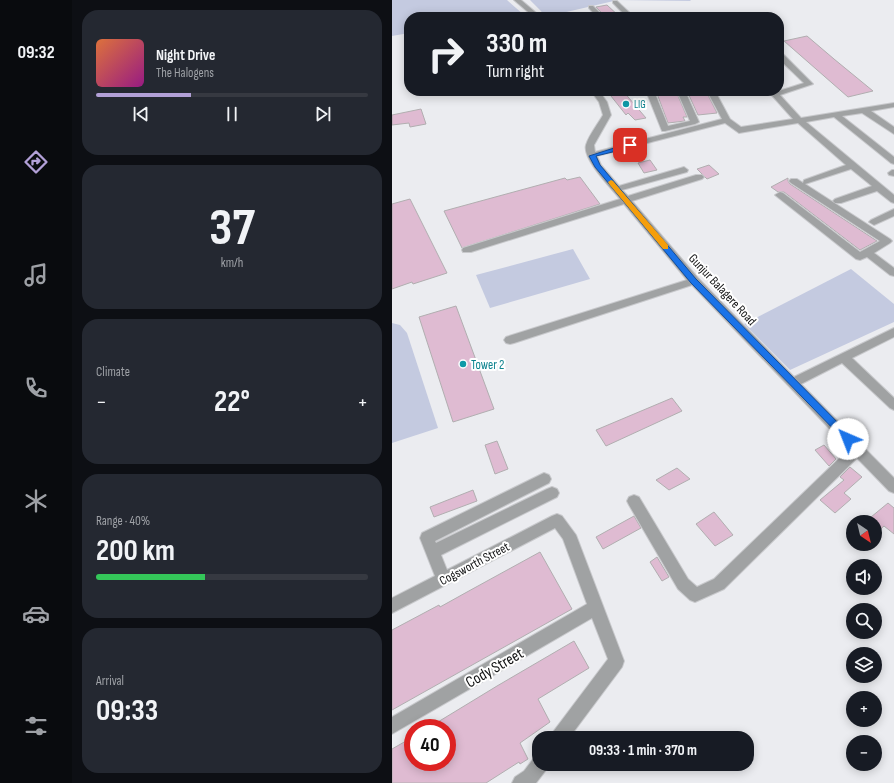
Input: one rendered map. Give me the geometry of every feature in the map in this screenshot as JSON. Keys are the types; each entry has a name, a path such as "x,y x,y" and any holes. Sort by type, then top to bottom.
{"street":[{"path":"518,0 532,12"},
{"path":"615,2 626,12"},
{"path":"591,7 596,12"},
{"path":"784,61 809,84 784,90"},
{"path":"599,96 603,102 607,115 590,145 592,156 727,120"},
{"path":"652,96 665,129 695,122 683,96"},
{"path":"714,96 727,120 739,130 894,105"},
{"path":"777,96 799,120 894,200"},
{"path":"864,110 894,131"},
{"path":"835,114 894,161"},
{"name":"Gunjur Balagere Road","path":"592,156 597,166 694,281 894,486"},
{"path":"807,182 852,166"},
{"path":"616,189 684,170"},
{"path":"467,250 699,178"},
{"path":"780,195 860,257 887,241 794,181"},
{"path":"838,200 878,187"},
{"path":"874,222 894,212"},
{"path":"868,253 894,273"},
{"path":"510,340 694,281"},
{"path":"794,382 892,336"},
{"path":"843,358 894,405"},
{"path":"634,501 682,584 695,595 719,584 858,449"},
{"path":"443,579 427,538 544,479"},
{"path":"433,552 552,493"},
{"name":"Cogsworth Street","path":"392,606 557,520 569,535 596,607"},
{"path":"564,731 616,661 596,607"},
{"name":"Cody Street","path":"392,726 596,607"}],"shaded area":[{"path":"392,0 507,0 521,12 404,12 404,34 392,36"},
{"path":"530,0 618,0 566,12 541,11"},
{"path":"618,0 690,0 691,1"},
{"path":"573,249 590,279 490,308 476,275"},
{"path":"851,269 894,304 894,322 790,370 744,324"},
{"path":"392,323 400,325 407,333 438,428 392,443"}],"building":[{"path":"607,5 615,12 601,12 596,7"},
{"path":"807,36 873,91 848,97 784,41"},
{"name":"LIG","path":"611,96 627,96 646,118 635,120 628,113 626,115"},
{"path":"658,96 678,96 687,117 683,117 685,121 668,123"},
{"path":"689,96 708,96 717,113 698,115"},
{"path":"421,109 426,124 410,127 409,123 392,125 392,115"},
{"path":"650,160 657,170 644,173 638,163"},
{"path":"709,165 719,174 707,179 697,169"},
{"path":"580,177 600,204 462,248 444,211 565,178 567,180"},
{"path":"788,178 790,184 877,241 860,250 784,192 778,192 771,187"},
{"path":"410,199 447,273 392,289 392,204"},
{"name":"Tower 2","path":"456,306 494,409 453,422 419,317"},
{"path":"672,398 682,411 606,446 596,430"},
{"path":"497,441 508,469 495,474 485,445"},
{"path":"824,445 836,459 829,466 815,450"},
{"path":"850,467 862,477 844,493 851,499 835,513 820,500 844,480 840,477"},
{"path":"677,468 690,479 669,490 656,480"},
{"path":"473,490 477,501 434,517 430,507"},
{"path":"888,503 894,508 894,534 884,526 882,528 882,515 873,515"},
{"path":"714,512 733,535 715,546 696,524"},
{"path":"634,516 641,528 603,549 596,537"},
{"path":"540,552 572,609 392,710 392,630 439,605 440,607"},
{"path":"657,557 669,577 662,581 650,562"},
{"path":"574,641 589,668 538,699 550,722 537,731 532,731 532,735 520,743 528,759 520,764 519,762 486,783 392,783 392,749 404,742 404,771 456,771 456,719 443,719"}],"slow traffic":[{"path":"611,182 665,247"}],"place":[{"name":"LIG","path":"626,104"},
{"name":"Tower 2","path":"463,364"}],"route":[{"path":"630,145 592,156 597,166 694,281 848,439"}]}
